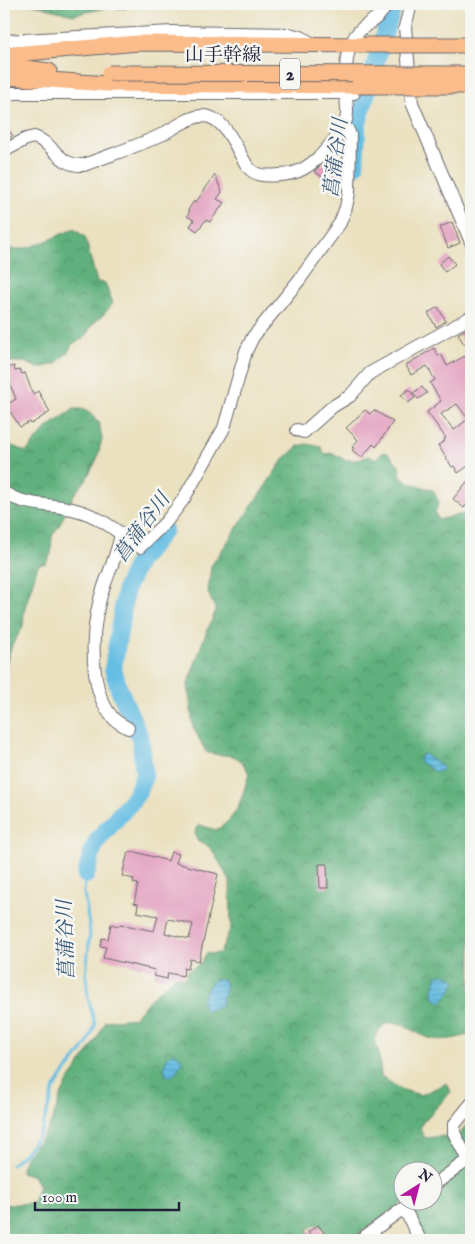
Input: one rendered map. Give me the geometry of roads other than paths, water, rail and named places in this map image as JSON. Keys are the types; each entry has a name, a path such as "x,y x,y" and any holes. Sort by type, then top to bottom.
{"main road":[{"path":"4,54 109,45 166,43 471,45"},
{"name":"山手幹線","path":"4,65 109,79 471,74"},
{"name":"山手幹線","path":"4,72 65,73"},
{"path":"4,77 109,79 166,85 352,90 384,86 471,86"}],"street":[{"path":"4,151 26,139 34,137 48,144 66,163 74,166 84,166 160,135 196,117 204,116 220,125 233,139 249,168 254,173 267,176 298,172 306,168 329,146 343,126 352,90 346,61 351,44 357,33 378,17 387,4"},
{"path":"411,4 405,27 412,103 471,242"},
{"path":"4,41 172,32 289,34 301,37 312,44"},
{"path":"4,93 352,90"},
{"path":"4,493 20,501 35,505 51,504 90,514 140,547 166,522 183,500 224,428 246,351 253,337 300,279 340,224 346,207 350,178 350,134 343,126"},
{"path":"297,430 304,432 332,407 350,396 370,374 471,317"},
{"path":"121,534 100,600 94,656 98,684 104,704 115,720 128,728"},
{"path":"442,1179 465,1162 467,1158 454,1133 454,1125 471,1104"},
{"path":"360,1240 398,1212"},
{"path":"410,1212 420,1240"}],"water":[{"path":"424,754 443,767 442,770 435,772 420,762 419,759"},
{"path":"445,974 456,980 454,986 442,1002 434,999 433,990 437,975"},
{"path":"223,979 226,985 221,1006 206,1011 202,1003 206,990 214,980"},
{"path":"174,1053 183,1061 170,1077 166,1075 164,1068 167,1057"}],"waterway":[{"name":"菖蒲谷川","path":"355,166 357,126 394,4"},
{"name":"菖蒲谷川","path":"86,875 93,849 99,838 131,802 144,776 141,740 119,689 113,669 126,588 138,562 164,530"},
{"name":"菖蒲谷川","path":"11,1165 25,1153 41,1132 54,1089 87,1044 95,1025 88,997 86,975 90,932 84,893 86,875"}]}
